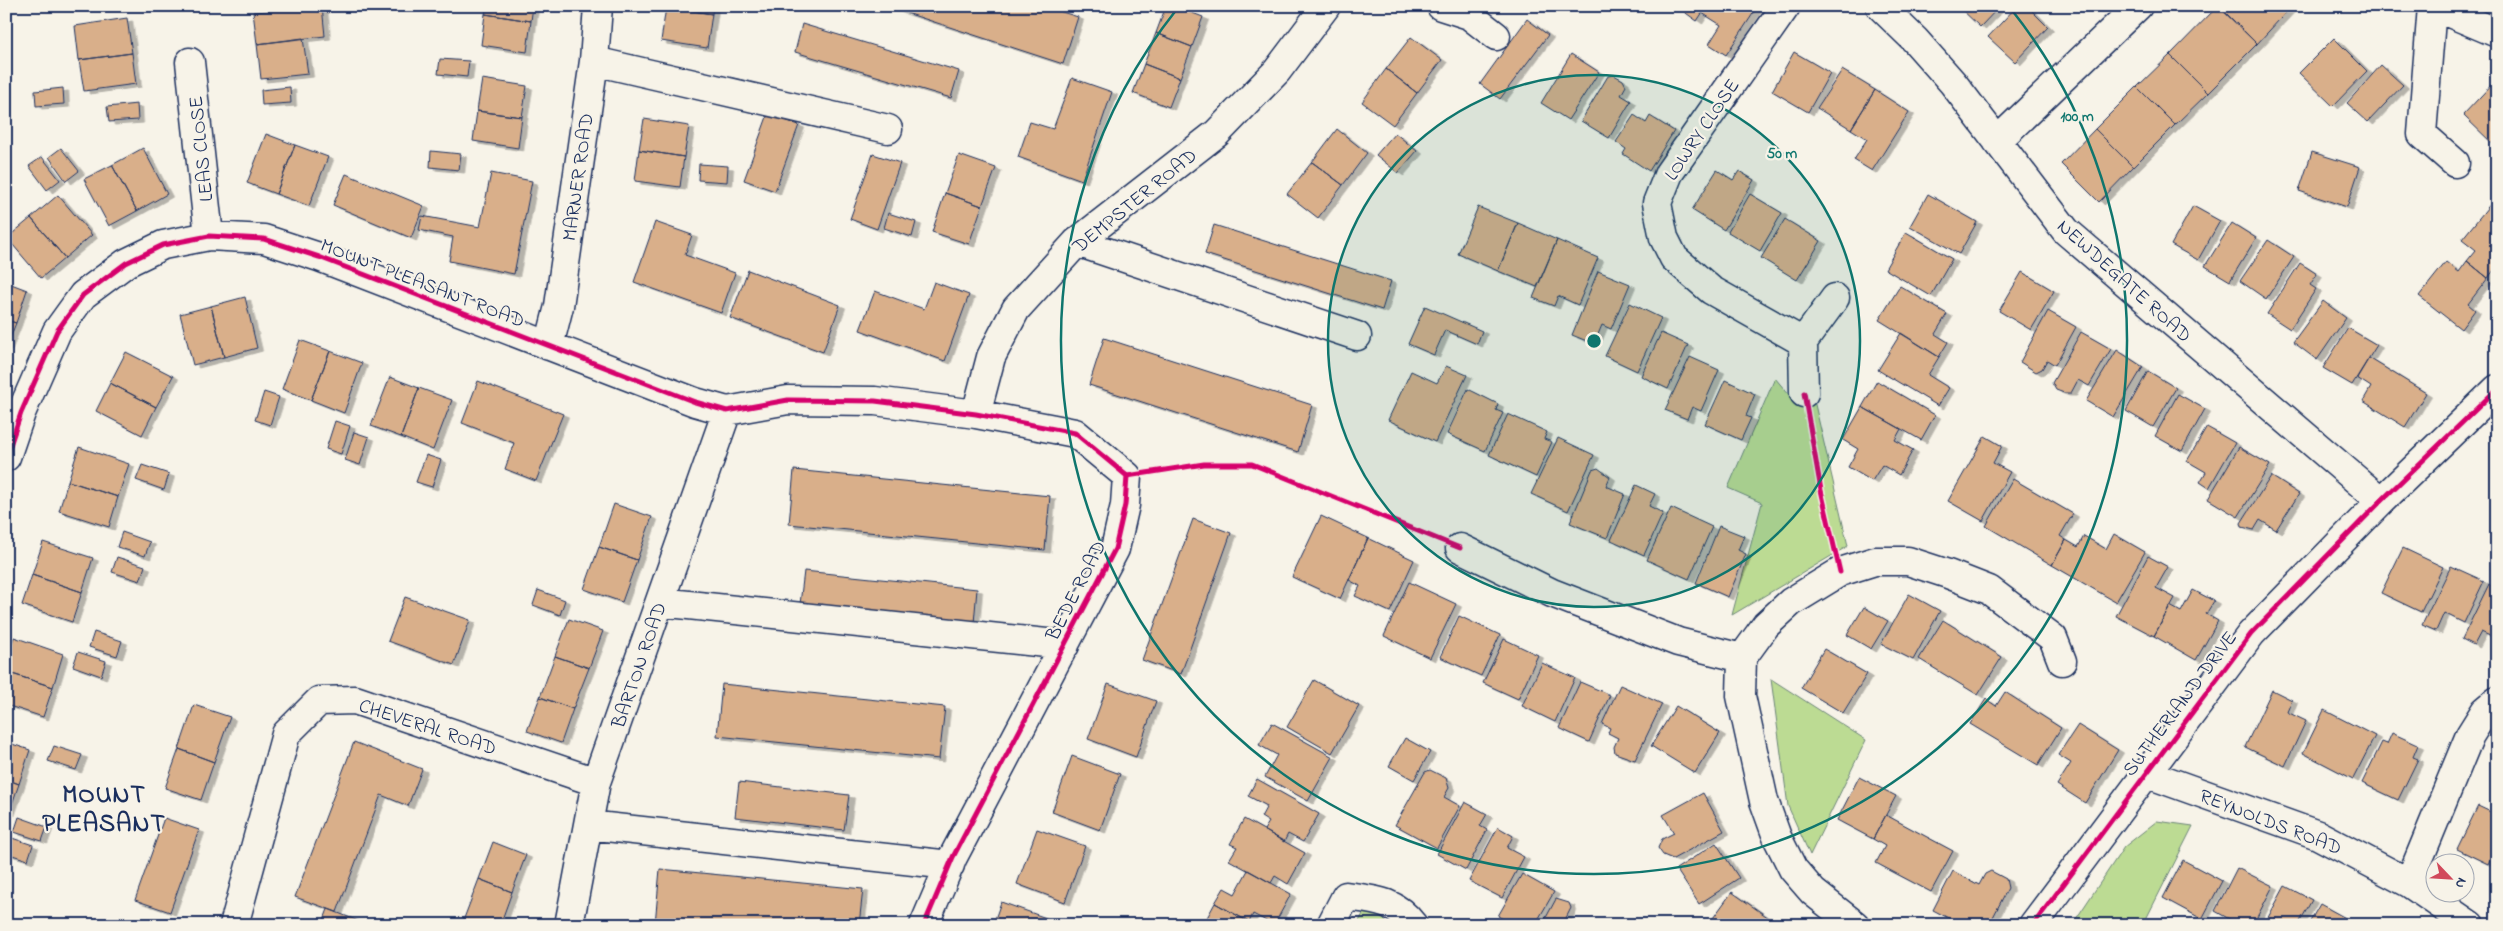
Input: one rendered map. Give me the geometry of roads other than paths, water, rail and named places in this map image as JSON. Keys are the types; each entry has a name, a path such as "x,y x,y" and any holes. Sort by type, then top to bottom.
{"street":[{"name":"MARNER ROAD","path":"549,346 559,306 594,61 598,6"},
{"path":"1441,6 1469,15 1496,36"},
{"name":"LOWRY CLOSE","path":"1786,6 1670,173 1657,203 1664,238 1674,258 1711,290 1803,342"},
{"name":"NEWDEGATE ROAD","path":"1880,6 1915,40 1953,83 2066,231 2381,501"},
{"path":"1997,141 2138,6"},
{"path":"2455,163 2422,134 2433,6 2497,33"},
{"name":"DEMPSTER ROAD","path":"976,414 991,356 1016,309 1077,242 1217,134 1278,71 1318,8"},
{"path":"594,61 888,129"},
{"name":"LEAS CLOSE","path":"190,62 210,236"},
{"name":"MOUNT PLEASANT ROAD","path":"6,457 14,410 57,331 83,295 126,262 163,245 210,236 264,239 319,257 695,402 727,411"},
{"path":"1077,242 1356,336"},
{"path":"1804,393 1803,342 1835,298"},
{"name":"SUTHERLAND DRIVE","path":"2033,925 2251,634 2381,501 2497,390"},
{"name":"BEDE ROAD","path":"727,411 788,400 875,401 976,414 1074,434 1127,476 1126,505 1115,550 950,865 924,925"},
{"name":"BARTON ROAD","path":"569,925 596,782 727,411"},
{"path":"1460,548 1552,593 1651,632 1678,642 1742,658"},
{"path":"1855,925 1813,892 1793,869 1777,837 1764,801 1741,696 1742,658 1766,625 1791,602 1840,572 1876,561 1908,562 1948,574 1989,590 2053,638 2062,661"},
{"path":"660,602 1065,645"},
{"name":"CHEVERAL ROAD","path":"234,925 286,734 319,701 354,700 596,782"},
{"path":"2409,883 2470,735 2485,711 2497,701"},
{"name":"REYNOLDS ROAD","path":"2145,773 2318,835 2409,883 2470,925"},
{"path":"588,825 950,865"},
{"path":"1331,925 1346,896 1388,903 1405,914 1414,925"}],"district":[{"name":"MOUNT PLEASANT","path":"104,808"}]}
